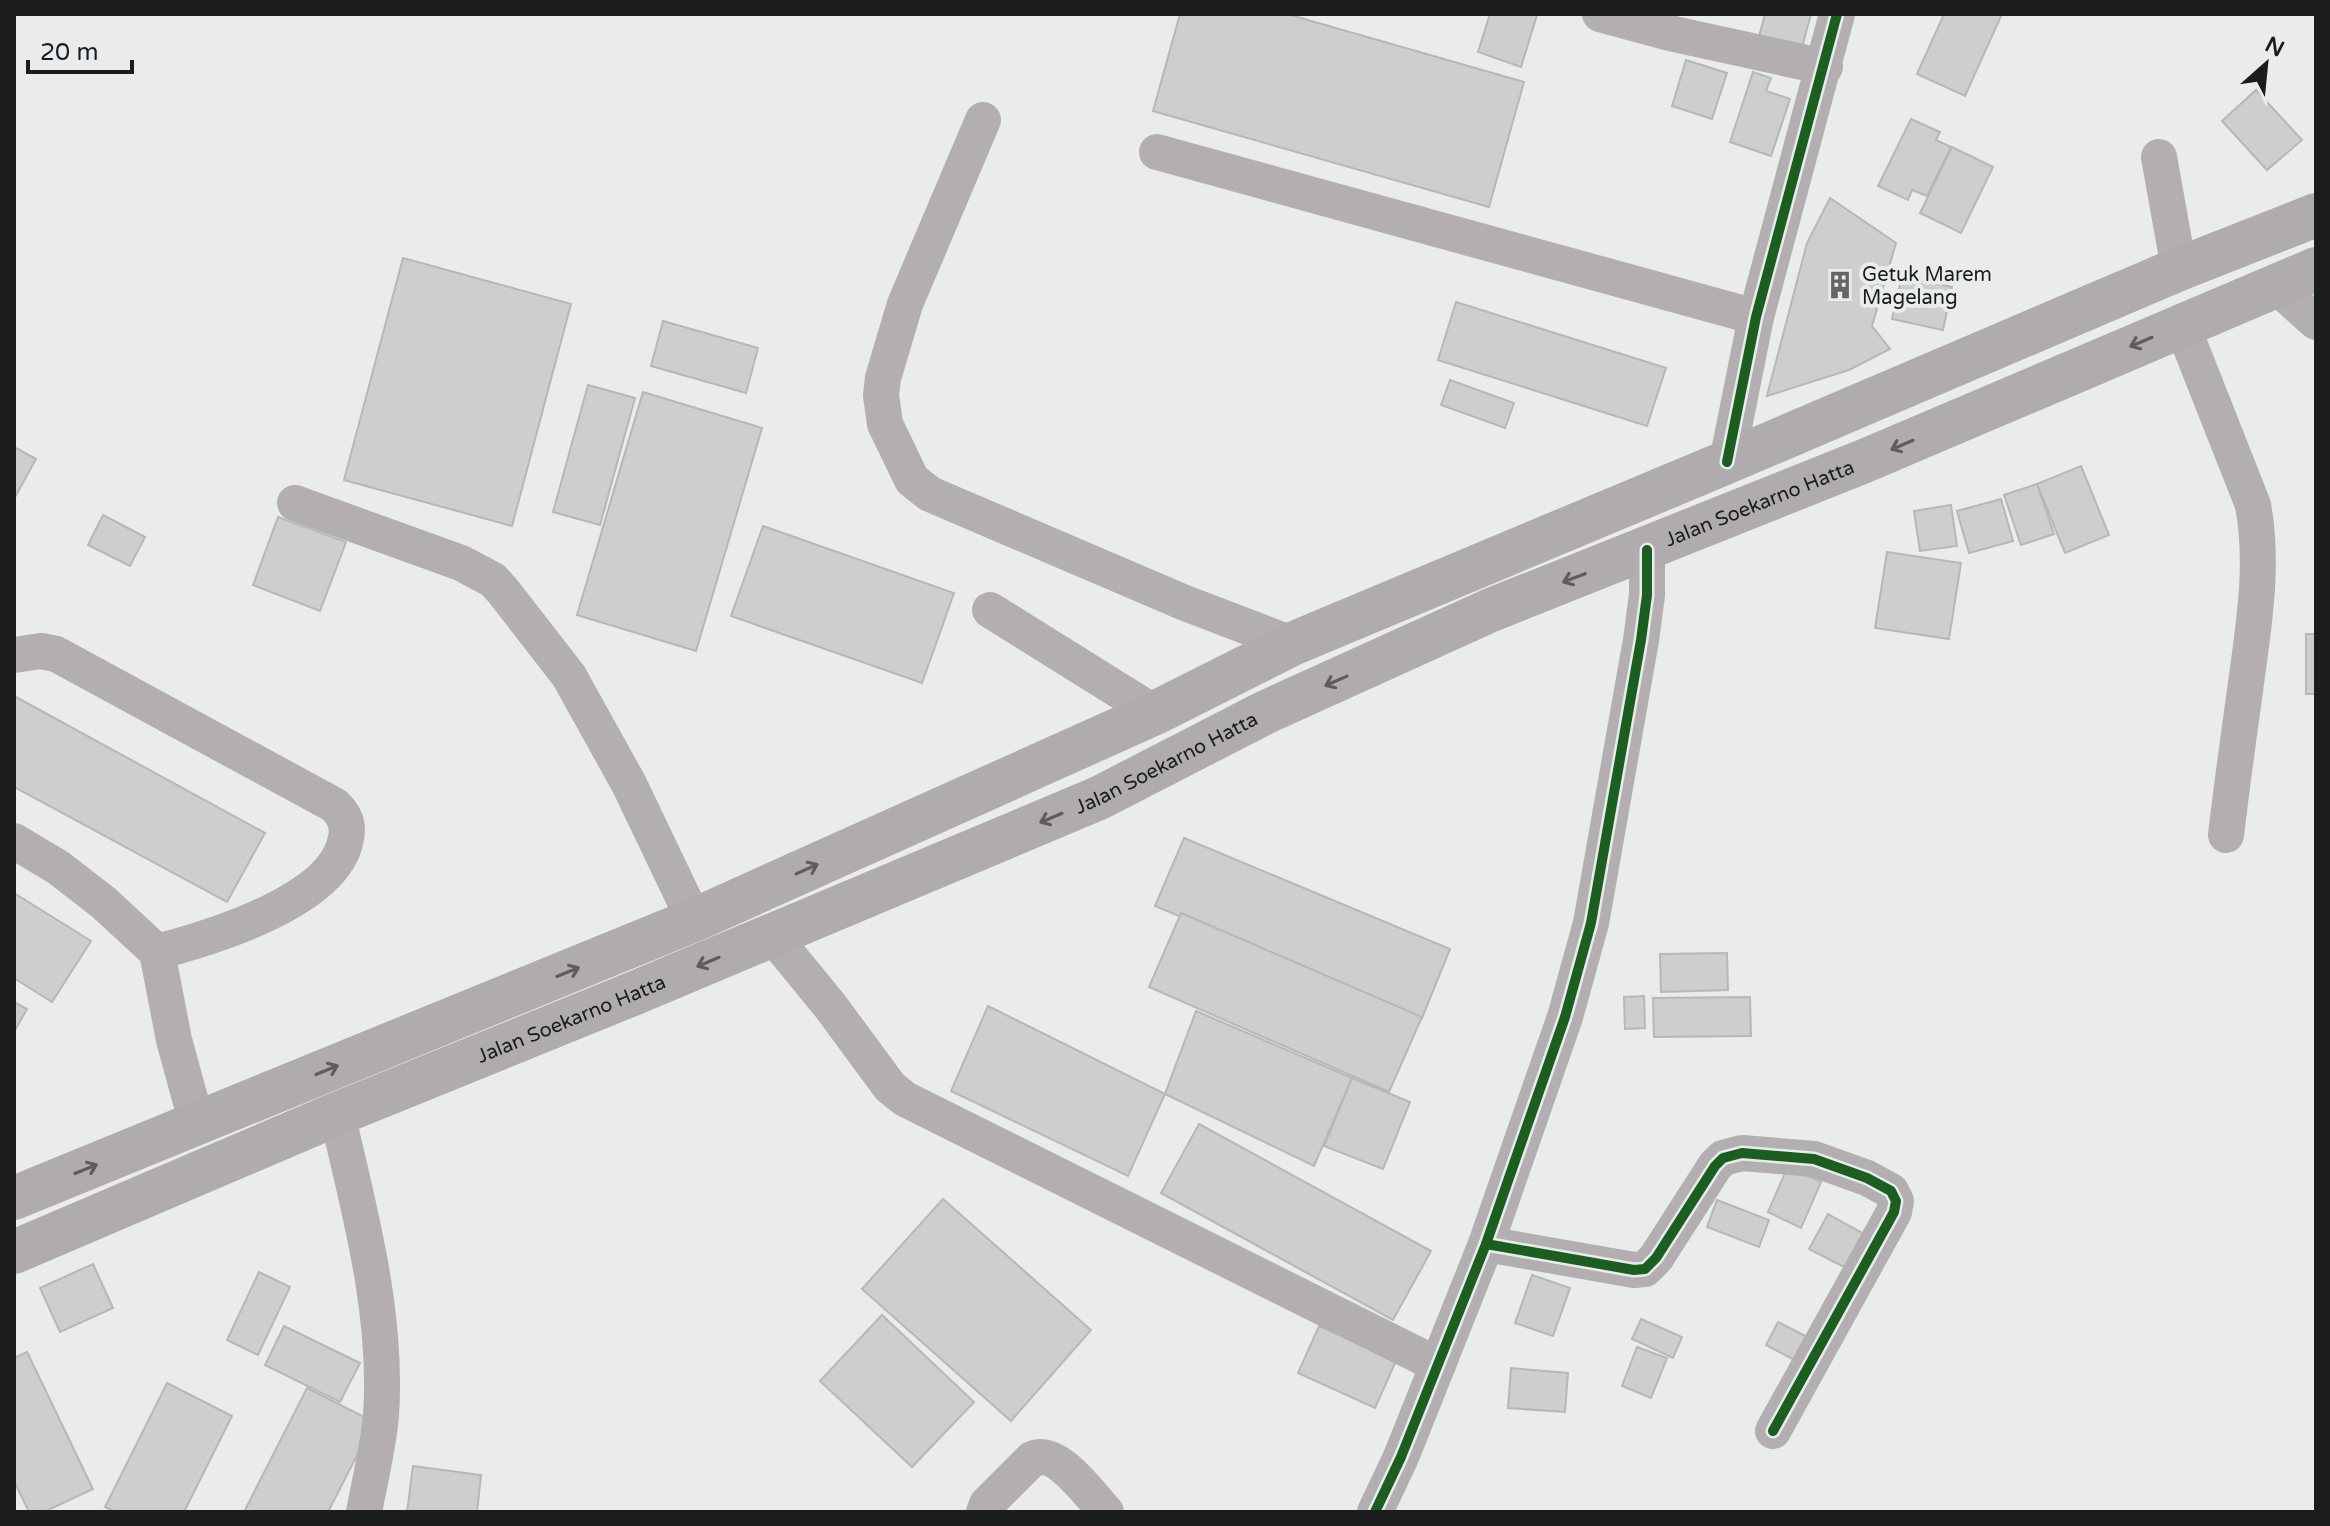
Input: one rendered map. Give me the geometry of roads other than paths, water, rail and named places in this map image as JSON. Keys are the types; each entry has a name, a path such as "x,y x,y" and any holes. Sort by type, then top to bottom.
{"highway":[{"path":"14,1198 694,920 1155,713 1292,644 2179,269 2316,215"},
{"name":"Jalan Soekarno Hatta","path":"14,1252 337,1114 1099,798 1264,713 1491,610 1862,462 2316,269"},
{"path":"1233,675 1264,713"}],"street":[{"path":"1600,14 1674,34 1825,67"},
{"path":"1727,462 1756,317 1837,14"},
{"path":"983,120 905,304 883,378 881,408 885,424 912,480 930,494 1185,603 1292,644"},
{"path":"1157,152 1756,317"},
{"path":"2159,157 2179,269"},
{"path":"2275,285 2316,322"},
{"path":"2182,325 2253,505 2258,534 2259,564 2250,655 2226,835"},
{"path":"295,503 461,563 493,580 569,676 629,784 694,920"},
{"path":"1375,1512 1401,1457 1486,1244 1565,1017 1591,923 1641,640 1647,595 1647,550"},
{"path":"990,610 1155,713"},
{"path":"14,655 41,651 56,654 334,805 342,813 347,831 343,850 328,874 316,885 233,929 157,952"},
{"path":"14,841 59,868 104,903 157,952 174,1040 197,1124"},
{"path":"772,935 831,1007 890,1087 905,1099 1438,1365"},
{"path":"337,1114 365,1237 378,1314 382,1365 377,1451 364,1512"},
{"path":"1486,1244 1634,1270 1645,1269 1656,1258 1715,1166 1723,1158 1742,1153 1814,1159 1857,1173 1891,1191 1895,1199 1894,1212 1773,1431"},
{"path":"984,1512 987,1504 1032,1459 1045,1456 1059,1461 1106,1512"}],"place":[{"name":"Getuk Marem Magelang","path":"1840,285"}]}
